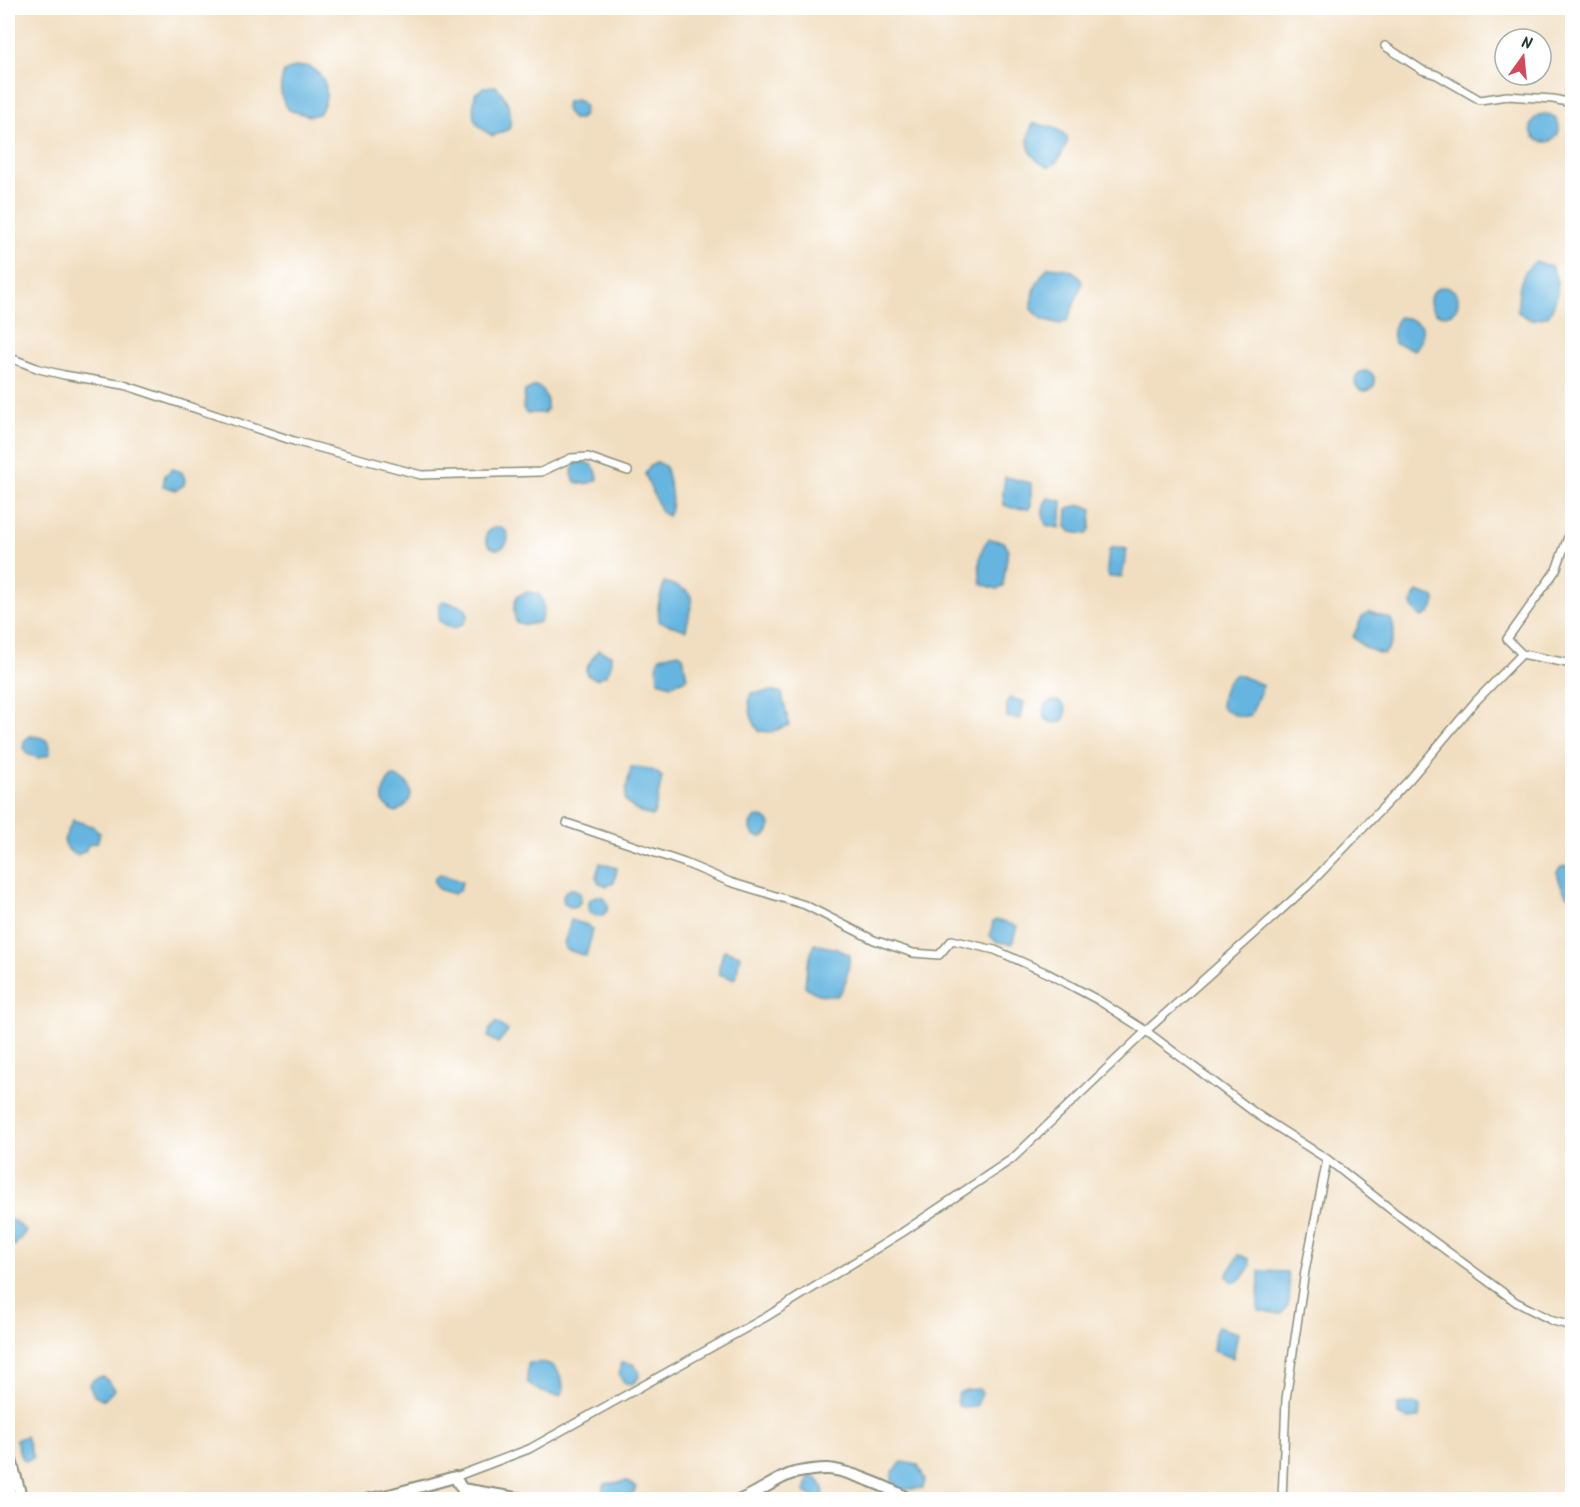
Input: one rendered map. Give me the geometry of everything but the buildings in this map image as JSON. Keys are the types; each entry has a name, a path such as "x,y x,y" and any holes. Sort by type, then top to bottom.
{"main road":[{"path":"8,1449 22,1500"},
{"path":"740,1500 755,1495 792,1474 828,1469 881,1485 898,1492 909,1500"},
{"path":"366,1500 455,1477 462,1488 528,1500"}],"street":[{"path":"1385,46 1422,70 1437,75 1480,100 1507,96 1553,99 1572,103"},
{"path":"8,357 39,369 124,385 294,441 421,476 541,472 571,458 588,457 628,471"},
{"path":"1572,526 1556,570 1507,639 1522,654 1572,664"},
{"path":"455,1477 529,1449 766,1317 903,1232 1012,1159 1146,1031 1308,886 1410,779 1475,702 1522,654"},
{"path":"567,823 686,863 730,882 805,905 873,939 913,953 939,956 952,940 995,950 1047,974 1098,1000 1146,1031 1258,1115 1327,1159 1394,1212 1516,1302 1553,1321 1572,1326"},
{"path":"1282,1500 1286,1400 1305,1271 1327,1159"}],"water":[{"path":"308,66 320,75 326,87 325,100 319,114 309,116 289,110 283,101 281,88 284,72 295,67"},
{"path":"496,86 509,106 511,117 509,129 493,136 477,124 473,109 475,94 484,87"},
{"path":"576,100 585,107 580,119 573,119 566,110 567,102"},
{"path":"1545,114 1555,118 1559,128 1555,138 1545,142 1535,138 1531,128 1535,118"},
{"path":"1033,124 1057,129 1068,140 1058,160 1048,167 1032,155 1028,137"},
{"path":"1535,262 1551,266 1556,278 1557,291 1548,316 1531,320 1518,312 1518,298 1522,278"},
{"path":"1048,267 1073,272 1077,274 1082,283 1068,320 1060,324 1043,319 1031,309 1036,286"},
{"path":"1444,287 1454,291 1458,301 1454,311 1444,315 1434,311 1430,301 1434,291"},
{"path":"1399,317 1410,319 1422,326 1422,339 1415,350 1394,343 1393,329"},
{"path":"1365,371 1372,374 1375,381 1372,388 1365,391 1358,388 1355,381 1358,374"},
{"path":"535,386 542,389 547,400 547,409 544,413 526,413 523,408 525,391"},
{"path":"577,462 592,465 598,479 587,484 575,482 572,472"},
{"path":"657,462 665,466 670,485 672,499 668,516 661,512 645,474 649,467"},
{"path":"173,469 182,472 185,480 184,485 176,490 163,486 165,475"},
{"path":"1005,477 1031,483 1029,509 1004,505"},
{"path":"1048,498 1062,501 1060,528 1046,525 1043,511"},
{"path":"1082,505 1092,509 1090,530 1087,534 1071,532 1066,527 1067,510"},
{"path":"497,527 505,530 508,538 505,546 497,549 489,546 486,538 489,530"},
{"path":"989,539 1004,542 1008,549 1003,586 997,589 981,584 979,566 981,554"},
{"path":"1113,547 1127,549 1122,577 1109,577 1107,570 1109,550"},
{"path":"664,582 684,589 691,597 686,630 659,622 658,606"},
{"path":"527,592 539,594 544,608 540,622 526,625 516,622 514,609 517,596"},
{"path":"1417,592 1435,598 1432,610 1422,617 1415,612 1412,606"},
{"path":"443,601 464,607 468,615 464,623 454,629 439,621 439,605"},
{"path":"1369,612 1391,619 1393,624 1393,638 1384,654 1367,648 1353,637 1362,617"},
{"path":"598,650 611,655 610,669 606,675 596,679 587,675 586,669"},
{"path":"679,653 683,656 687,679 671,685 658,681 657,663 660,657"},
{"path":"1236,674 1263,685 1251,715 1235,715 1221,707 1224,688"},
{"path":"774,691 782,693 789,725 771,732 759,731 750,712 751,693"},
{"path":"1010,698 1024,702 1021,719 1007,717 1007,701"},
{"path":"1055,701 1063,704 1066,712 1063,720 1055,723 1047,720 1044,712 1047,704"},
{"path":"30,736 46,740 50,746 49,755 38,758 27,754 23,746 25,740"},
{"path":"631,767 648,769 662,777 652,816 635,810 625,800"},
{"path":"393,776 406,782 411,795 408,803 396,812 383,802 385,788"},
{"path":"760,817 767,820 770,827 767,834 760,837 753,834 750,827 753,820"},
{"path":"73,820 92,826 100,833 97,843 89,844 85,851 78,855 69,850 64,840"},
{"path":"600,863 617,868 614,883 607,886 599,883 596,877"},
{"path":"1566,866 1572,872 1572,895 1567,895 1563,890 1557,872 1561,867"},
{"path":"441,874 462,882 460,890 454,894 438,889 434,882 436,876"},
{"path":"572,889 578,892 581,898 578,904 572,907 566,904 563,898 566,892"},
{"path":"598,896 605,899 608,906 605,913 598,916 591,913 588,906 591,899"},
{"path":"571,920 587,925 593,930 586,956 565,949 564,944"},
{"path":"996,920 1017,926 1012,944 997,942 990,936 993,922"},
{"path":"814,944 837,949 850,955 845,983 837,996 820,994 805,986 807,967"},
{"path":"724,950 740,955 736,977 733,979 719,974"},
{"path":"496,1022 508,1031 498,1043 488,1037 490,1029"},
{"path":"9,1220 16,1222 26,1231 14,1246 8,1243"},
{"path":"1239,1255 1249,1259 1250,1266 1242,1278 1236,1282 1231,1281 1227,1277 1228,1272"},
{"path":"1259,1271 1286,1272 1288,1275 1289,1301 1280,1314 1258,1310"},
{"path":"1218,1327 1238,1333 1233,1358 1213,1351"},
{"path":"622,1362 633,1364 639,1372 639,1377 632,1385 624,1382 619,1375"},
{"path":"528,1363 544,1363 553,1366 561,1377 562,1395 548,1394 527,1382"},
{"path":"99,1377 104,1377 115,1389 104,1400 94,1395 89,1385"},
{"path":"979,1389 982,1393 976,1407 958,1406 959,1393"},
{"path":"1414,1403 1420,1407 1419,1418 1408,1419 1398,1415 1398,1405"},
{"path":"26,1436 33,1458 25,1461 21,1457 16,1440"},
{"path":"902,1462 918,1465 925,1480 923,1488 900,1490 892,1484 892,1473"},
{"path":"809,1477 815,1477 821,1484 824,1498 816,1499 805,1492"},
{"path":"627,1481 636,1487 631,1499 612,1499 605,1496 603,1490 605,1484"}]}
